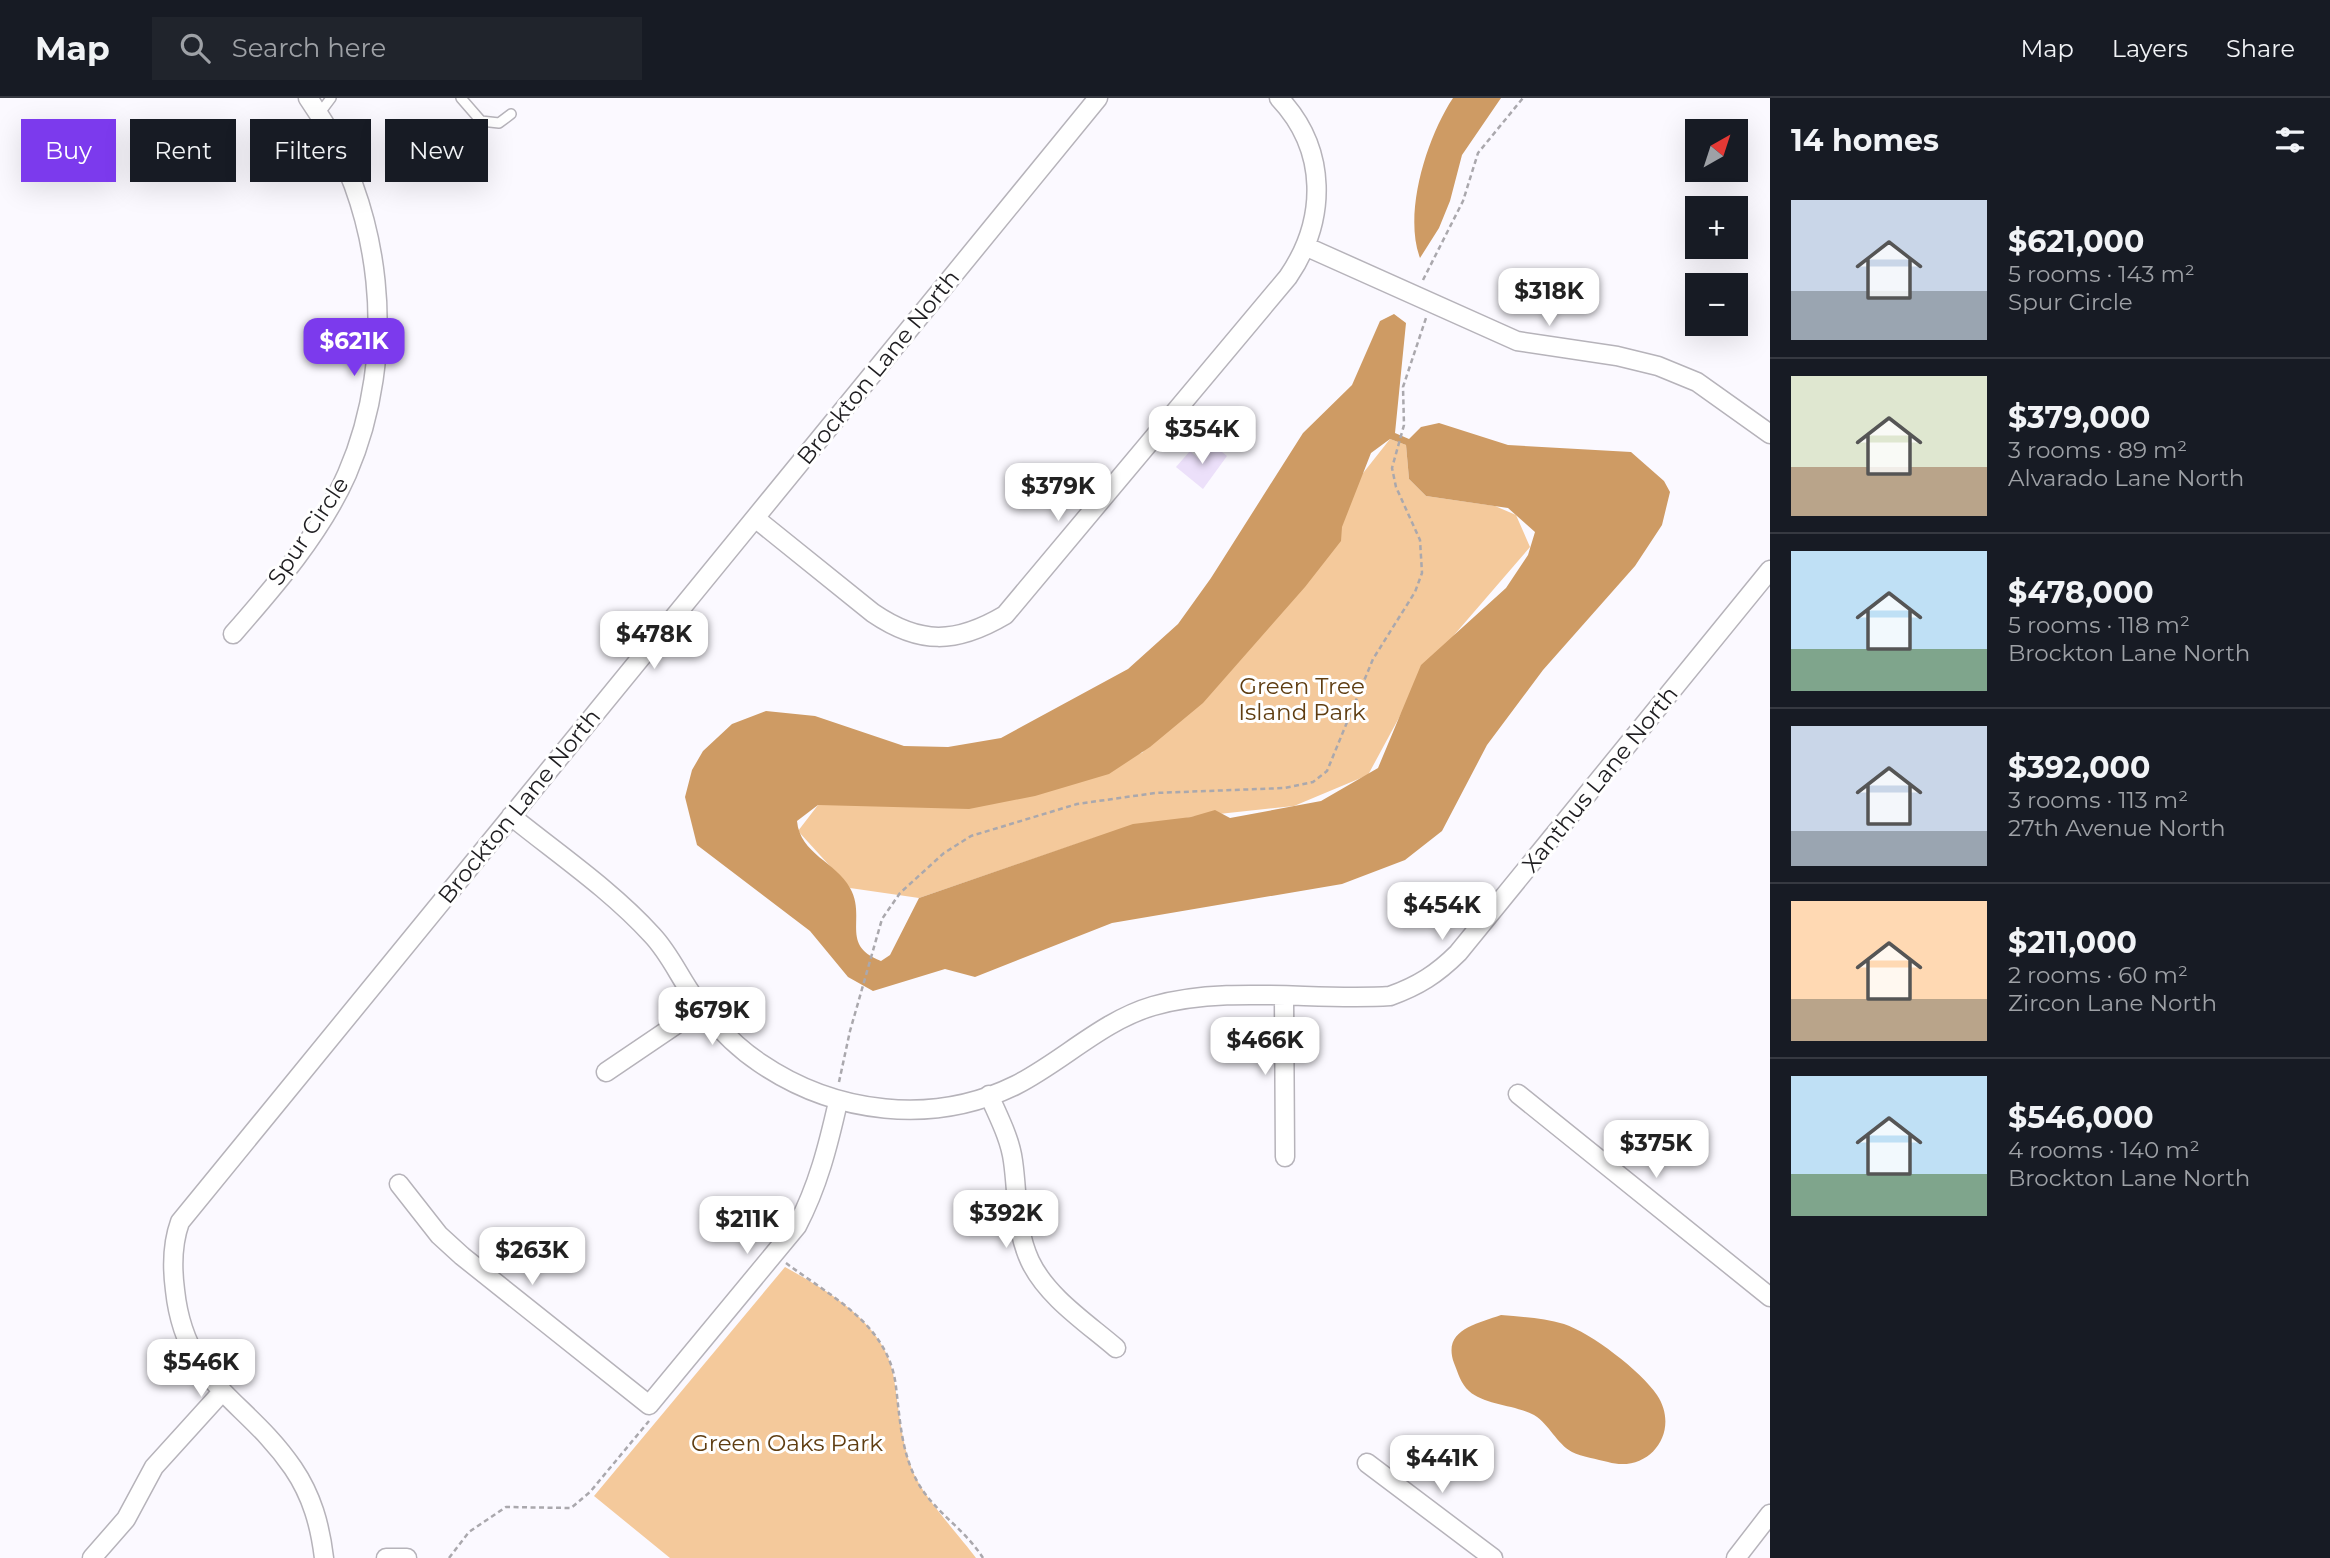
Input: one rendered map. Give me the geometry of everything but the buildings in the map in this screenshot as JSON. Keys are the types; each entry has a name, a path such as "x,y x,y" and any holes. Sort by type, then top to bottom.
{"street":[{"name":"Spur Circle","path":"233,634 291,563 340,488 361,437 373,389 377,292 370,244 360,200 344,160 308,98"},
{"name":"Brockton Lane North","path":"222,1392 199,1366 185,1341 177,1313 173,1255 180,1222 1098,98"},
{"path":"755,518 892,626 914,635 938,638 962,635 984,628 1005,615 1288,277 1307,247 1315,218 1318,190 1314,160 1305,133 1279,98"},
{"path":"1307,247 1429,304 1517,341 1617,356 1658,366 1697,383 1770,434"},
{"name":"Xanthus Lane North","path":"511,816 653,936 702,1007 724,1033 759,1062 797,1086 838,1094 877,1109 914,1110 952,1105 1016,1085 1098,1032 1152,1006 1222,996 1390,996 1416,986 1439,972 1458,953 1770,569"},
{"path":"1284,997 1285,1157"},
{"path":"606,1072 702,1007"},
{"path":"399,1184 439,1235 462,1256 649,1405 797,1226 812,1198 838,1094"},
{"path":"1518,1094 1770,1297"},
{"path":"989,1095 1008,1138 1013,1160 1017,1211 1030,1262 1044,1283 1116,1348"},
{"path":"92,1558 126,1519 153,1467 222,1392 274,1444 294,1469 309,1496 321,1527 324,1558"},
{"path":"1367,1463 1493,1558"},
{"path":"1736,1558 1770,1514"},
{"path":"386,1558 407,1558"}],"lane":[{"path":"319,114 331,98"},
{"path":"461,98 481,121 499,123 511,114"}],"path":[{"path":"1423,277 1463,201 1478,153 1523,98"},
{"path":"838,1094 882,919 900,893 944,853 971,836 1077,804 1116,796 1285,788 1320,777 1333,762 1373,659 1415,592 1422,573 1420,540 1392,476 1401,433 1403,387 1429,304"},
{"path":"784,1261 832,1294 866,1323 888,1352 896,1384 905,1452 915,1478 928,1500 983,1558"},
{"path":"450,1558 469,1532 506,1507 571,1508 590,1492 657,1411 649,1405"}],"green space":[{"name":"Green Tree Island Park","path":"1390,439 1406,445 1409,479 1426,496 1495,506 1516,515 1530,547 1455,634 1401,714 1368,775 1294,806 1191,817 1094,838 919,898 850,888 798,831 818,805 1142,753"},
{"name":"Green Oaks Park","path":"785,1267 835,1297 866,1324 878,1339 893,1373 903,1435 913,1472 933,1505 976,1558 670,1558 594,1496"}],"shaded area":[{"path":"1453,98 1501,98 1462,155 1450,201 1439,228 1420,258 1415,240 1414,220 1420,176 1434,133"},
{"path":"1394,314 1406,323 1395,433 1409,439 1421,427 1439,423 1508,445 1631,452 1664,481 1670,492 1662,525 1635,566 1543,670 1487,745 1442,831 1405,860 1342,884 1112,923 975,977 945,969 873,991 848,977 810,931 697,845 685,797 692,770 703,751 732,724 766,711 815,716 904,746 948,747 1001,738 1128,669 1178,624 1211,578 1303,433 1352,385 1380,321","holes":["1390,439 1406,445 1409,479 1426,496 1508,508 1535,532 1528,555 1506,588 1421,665 1378,768 1321,801 1230,818 1215,810 1191,817 1133,824 919,898 890,955 881,961 861,947 857,939 856,910 850,888 836,871 811,850 797,821 818,805 969,809 1035,796 1109,774 1150,747 1203,703 1305,587 1341,541 1342,527 1371,453"]},
{"path":"1501,1315 1564,1324 1601,1344 1628,1364 1650,1385 1664,1409 1663,1435 1657,1446 1648,1456 1637,1462 1623,1464 1580,1455 1567,1448 1534,1415 1483,1399 1469,1391 1454,1363 1453,1343 1457,1336 1472,1325"}]}
